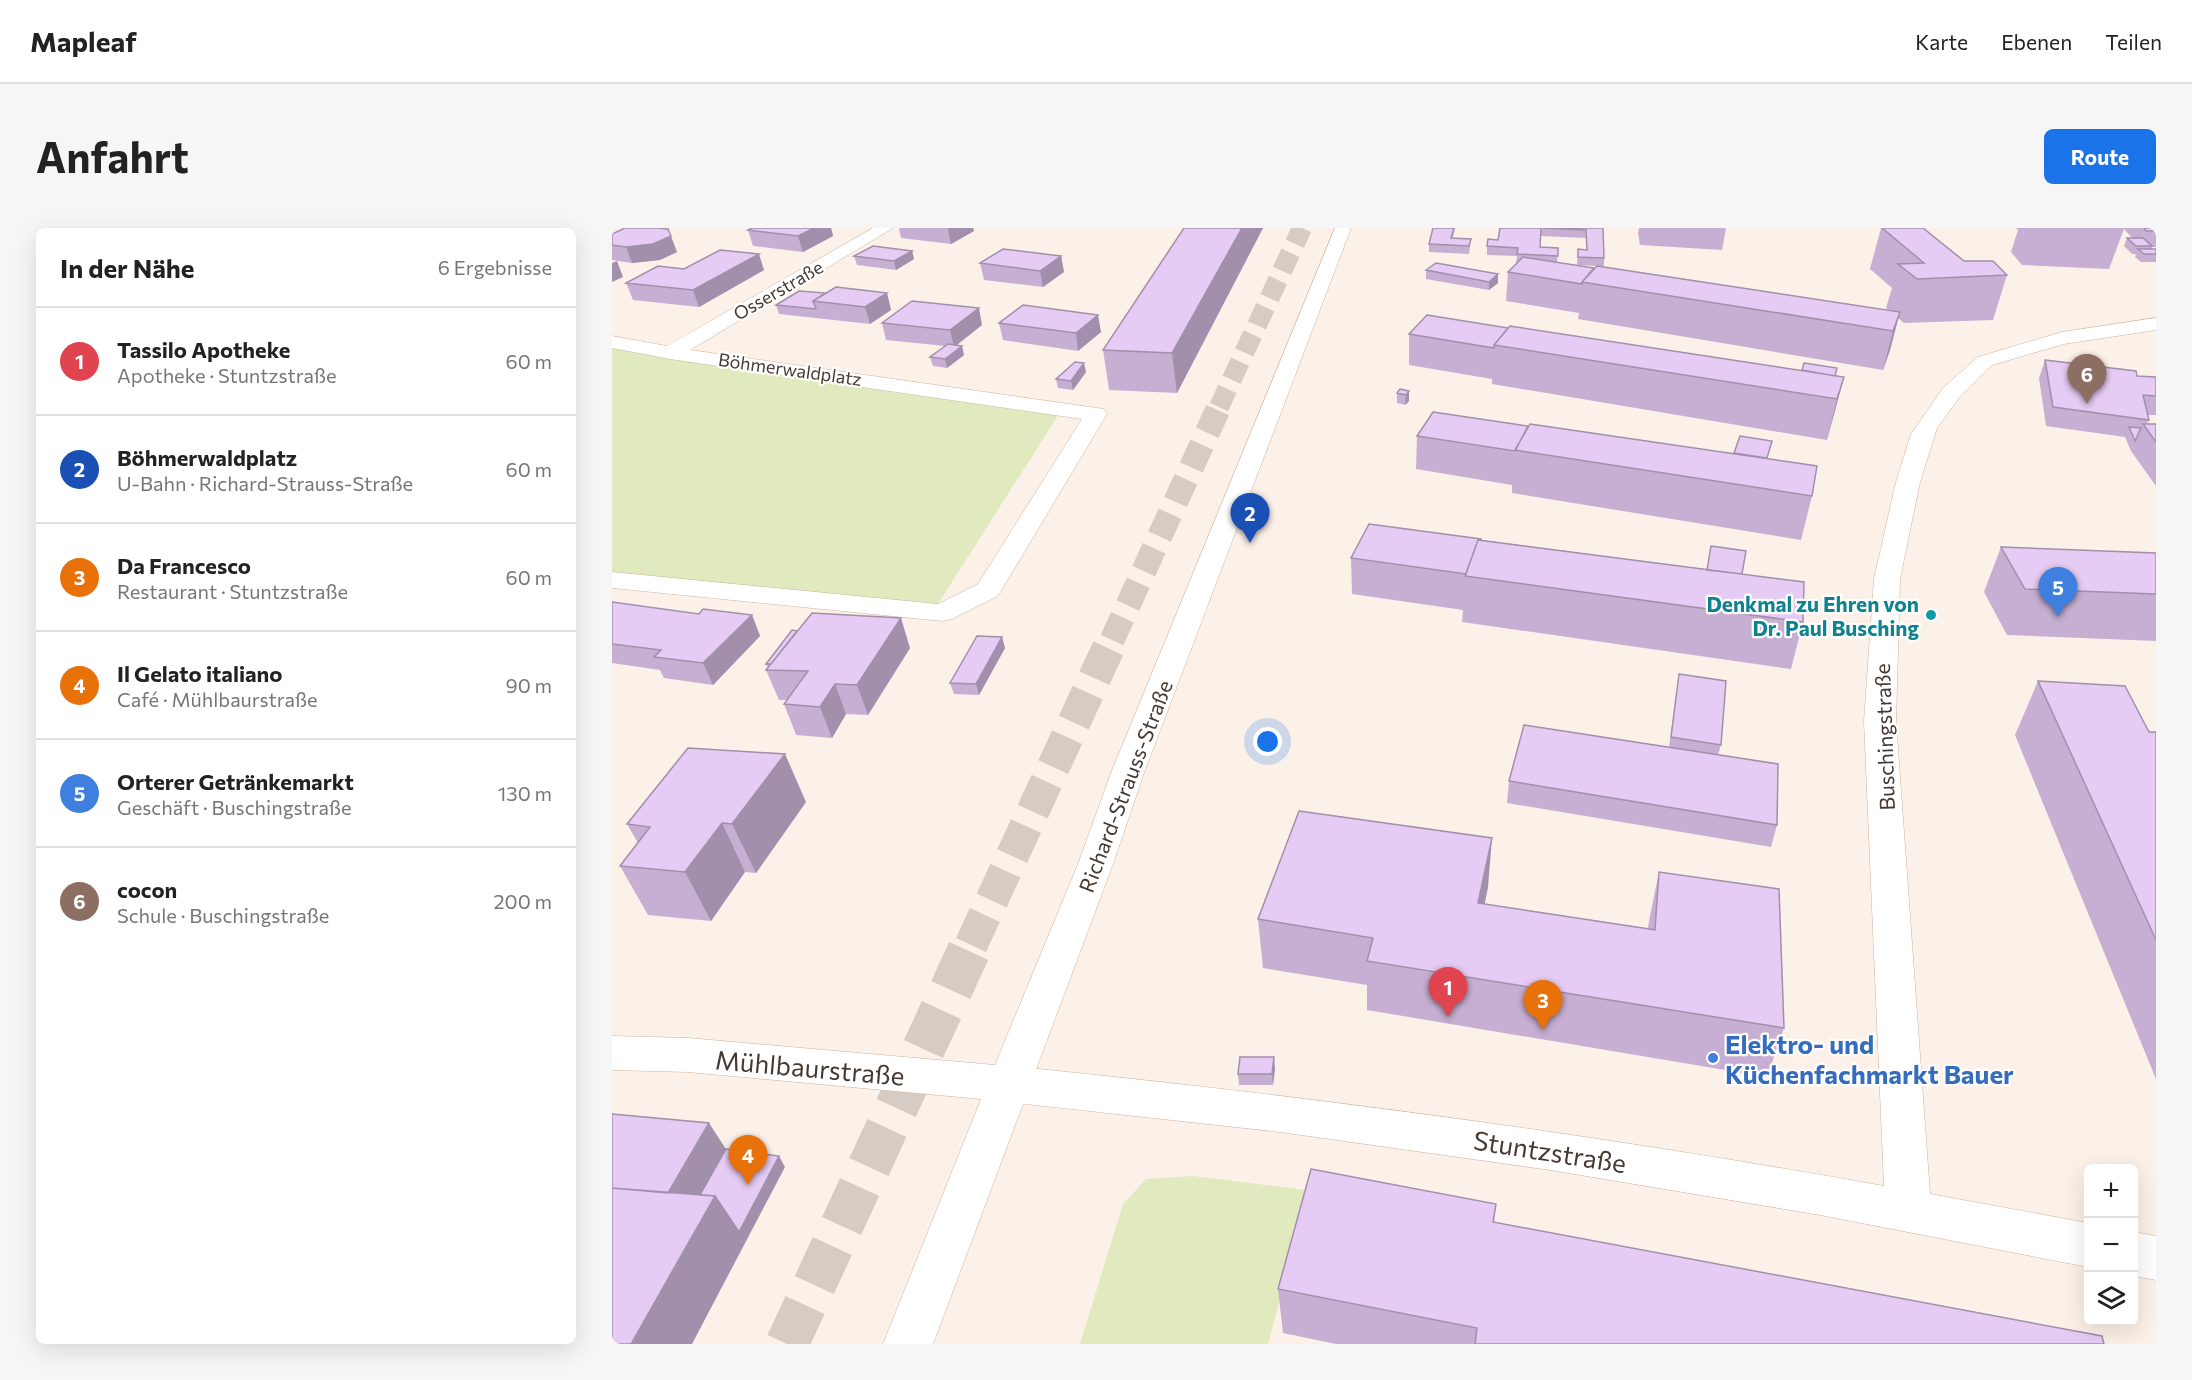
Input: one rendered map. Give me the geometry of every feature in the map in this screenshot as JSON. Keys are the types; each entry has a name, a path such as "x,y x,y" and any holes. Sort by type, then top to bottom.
{"street":[{"name":"Osserstraße","path":"670,353 885,228"},
{"name":"Richard-Strauss-Straße","path":"908,1344 1091,875 1130,765 1143,738 1343,228"},
{"name":"Buschingstraße","path":"1908,1209 1880,721 1881,645 1887,579 1916,453 1922,434 1951,393 1985,361 2062,338 2156,324"},
{"name":"Böhmerwaldplatz","path":"612,342 670,353 1096,414 988,590 942,613 612,580"},
{"name":"Mühlbaurstraße","path":"612,1053 688,1055 1008,1084"},
{"name":"Stuntzstraße","path":"1008,1084 1160,1098 1482,1139 1908,1209 2084,1244"},
{"path":"2138,1255 2156,1258"}],"green space":[{"path":"612,346 1059,414 936,607 612,574"},
{"path":"1193,1176 1395,1201 1304,1208 1268,1344 1080,1344 1123,1204 1146,1179"}],"building":[{"path":"625,228 668,229 671,236 653,244 626,247 612,245 612,234"},
{"path":"752,228 814,228 798,236 748,230"},
{"path":"1184,228 1242,228 1172,353 1103,350"},
{"path":"1433,228 1454,228 1451,238 1471,239 1469,246 1429,244"},
{"path":"1500,228 1541,228 1540,247 1558,248 1558,256 1517,254 1518,248 1487,246 1488,239 1498,240"},
{"path":"1543,228 1603,228 1604,258 1578,257 1578,249 1587,250 1586,230"},
{"path":"1882,228 1923,228 1964,261 1993,261 2007,275 1917,279 1898,264 1924,263"},
{"path":"2144,228 2156,228 2156,231 2146,231"},
{"path":"2127,238 2143,238 2152,246 2136,246"},
{"path":"873,246 912,251 894,261 854,256"},
{"path":"1003,249 1061,256 1040,271 980,263"},
{"path":"2138,249 2156,249 2156,254 2144,254"},
{"path":"720,250 759,254 693,290 626,283 658,266 684,269"},
{"path":"1523,257 1594,268 1582,284 1508,272"},
{"path":"1436,263 1498,274 1489,282 1426,270"},
{"path":"1597,266 1900,312 1893,331 1582,282"},
{"path":"836,287 887,293 865,307 813,301"},
{"path":"799,291 825,293 813,301 816,309 776,305"},
{"path":"912,301 979,308 950,330 882,323"},
{"path":"1023,305 1098,315 1076,333 999,323"},
{"path":"1427,315 1508,328 1494,348 1409,334"},
{"path":"1510,326 1844,377 1837,399 1494,345"},
{"path":"948,344 962,346 945,359 930,357"},
{"path":"2045,360 2136,371 2137,376 2156,377 2156,396 2143,395 2149,420 2053,407"},
{"path":"1075,362 1084,363 1071,381 1056,379"},
{"path":"1804,363 1837,368 1835,376 1802,370"},
{"path":"1400,389 1409,391 1406,395 1397,393"},
{"path":"1433,412 1528,426 1515,451 1417,436"},
{"path":"1530,424 1817,466 1812,496 1515,450"},
{"path":"2143,424 2156,424 2156,442"},
{"path":"2129,427 2141,428 2135,441"},
{"path":"1740,436 1772,441 1767,458 1734,453"},
{"path":"1369,524 1481,540 1478,540 1466,574 1351,558"},
{"path":"1478,540 1804,582 1803,622 1465,576"},
{"path":"1711,546 1746,551 1742,574 1707,570"},
{"path":"2001,547 2156,553 2156,594 2025,589"},
{"path":"612,602 699,614 703,609 752,615 703,663 654,657 661,650 612,644"},
{"path":"812,613 901,618 857,685 835,684 820,707 784,704 808,671 766,670"},
{"path":"792,630 797,631 771,664 766,664"},
{"path":"977,636 1002,637 976,684 950,683"},
{"path":"1679,674 1726,681 1721,745 1671,737"},
{"path":"2038,681 2125,686 2149,732 2156,732 2156,940"},
{"path":"1524,725 1778,764 1777,825 1509,781"},
{"path":"688,748 785,754 732,824 722,823 685,872 620,866 650,827 627,824"},
{"path":"1299,811 1492,838 1478,903 1655,930 1659,872 1779,889 1784,1028 1367,961 1373,938 1258,919"},
{"path":"1240,1057 1274,1057 1272,1074 1238,1074"},
{"path":"612,1114 709,1123 668,1193 612,1188"},
{"path":"726,1149 779,1156 739,1232 715,1196 700,1195"},
{"path":"1311,1169 1496,1204 1493,1222 2102,1336 2104,1344 1475,1344 1477,1328 1278,1289"},
{"path":"612,1188 715,1196 631,1344 612,1344"}],"tunnel":[{"path":"1219,407 1302,228"},
{"path":"1112,640 1220,405"},
{"path":"971,945 1113,638"},
{"path":"787,1344 972,944"}],"place":[{"name":"cocon","path":"2087,404"},
{"name":"Böhmerwaldplatz","path":"1250,543"},
{"name":"Denkmal zu Ehren von Dr. Paul Busching","path":"1931,615"},
{"name":"Orterer Getränkemarkt","path":"2058,617"},
{"name":"Tassilo Apotheke","path":"1448,1017"},
{"name":"Da Francesco","path":"1543,1030"},
{"name":"Elektro- und Küchenfachmarkt Bauer","path":"1713,1058"},
{"name":"Il Gelato italiano","path":"748,1185"}]}
